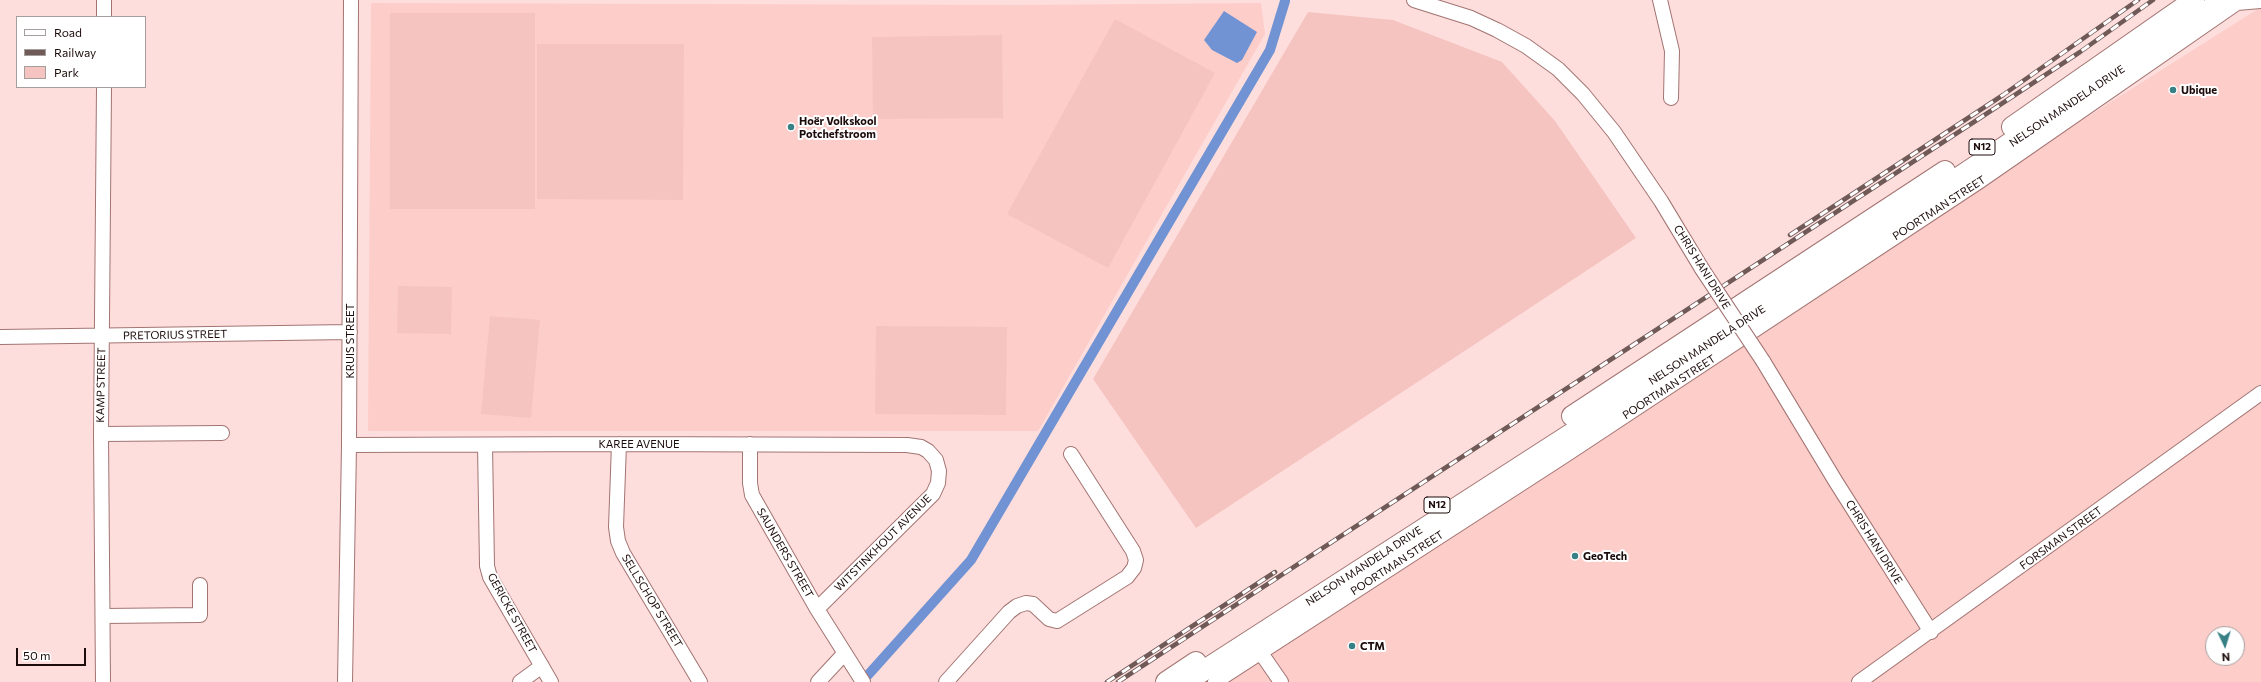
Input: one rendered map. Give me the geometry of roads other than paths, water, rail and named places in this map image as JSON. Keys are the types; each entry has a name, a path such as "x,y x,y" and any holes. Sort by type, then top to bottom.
{"highway":[{"name":"NELSON MANDELA DRIVE","path":"1166,682 2001,134 2194,0"},
{"name":"NELSON MANDELA DRIVE","path":"1186,682 1715,341 2230,2"}],"street":[{"path":"104,0 104,16"},
{"name":"KRUIS STREET","path":"345,682 350,332 351,0"},
{"name":"CHRIS HANI DRIVE","path":"1414,0 1437,6 1484,24 1526,46 1558,69 1583,94 1614,132 1661,201 1702,269 1763,361 1836,482 1931,632"},
{"path":"1660,0 1672,51 1672,98"},
{"path":"2230,2 2261,1"},
{"name":"POORTMAN STREET","path":"1215,682 1980,181 2230,2"},
{"name":"KAMP STREET","path":"103,682 101,434 104,88"},
{"name":"PRETORIUS STREET","path":"0,337 102,337 350,332"},
{"name":"FORSMAN STREET","path":"1859,682 1931,632 2261,393"},
{"path":"101,434 222,433"},
{"name":"SELLSCHOP STREET","path":"619,444 616,527 618,541 623,553 700,682"},
{"name":"KAREE AVENUE","path":"349,445 750,444 907,446 921,447 928,452"},
{"name":"SAUNDERS STREET","path":"750,444 750,483 752,495 817,609 863,682"},
{"name":"GERICKE STREET","path":"485,445 487,566 490,577 551,682"},
{"name":"WITSTINKHOUT AVENUE","path":"817,609 933,494 938,483 939,471 936,460 928,452"},
{"path":"946,682 1009,612 1017,606 1026,603 1033,604 1049,619 1057,621 1127,577 1134,568 1136,560 1133,551 1070,454"},
{"path":"102,616 200,615 200,585"},
{"path":"1261,653 1282,682"},
{"path":"818,682 844,654"},
{"path":"520,682 542,666"}],"water":[{"path":"1224,11 1257,32 1242,60 1237,63 1212,50 1204,40"}],"waterway":[{"path":"868,675 971,560 1270,50 1285,1"}],"railway":[{"path":"1790,235 2003,95 2138,0"},
{"path":"1118,682 1980,118 2080,52 2153,0"},
{"path":"1107,682 1275,572"}],"place":[{"name":"Ubique","path":"2173,90"},
{"name":"Hoër Volkskool Potchefstroom","path":"791,127"},
{"name":"GeoTech","path":"1575,556"},
{"name":"CTM","path":"1352,646"}]}
